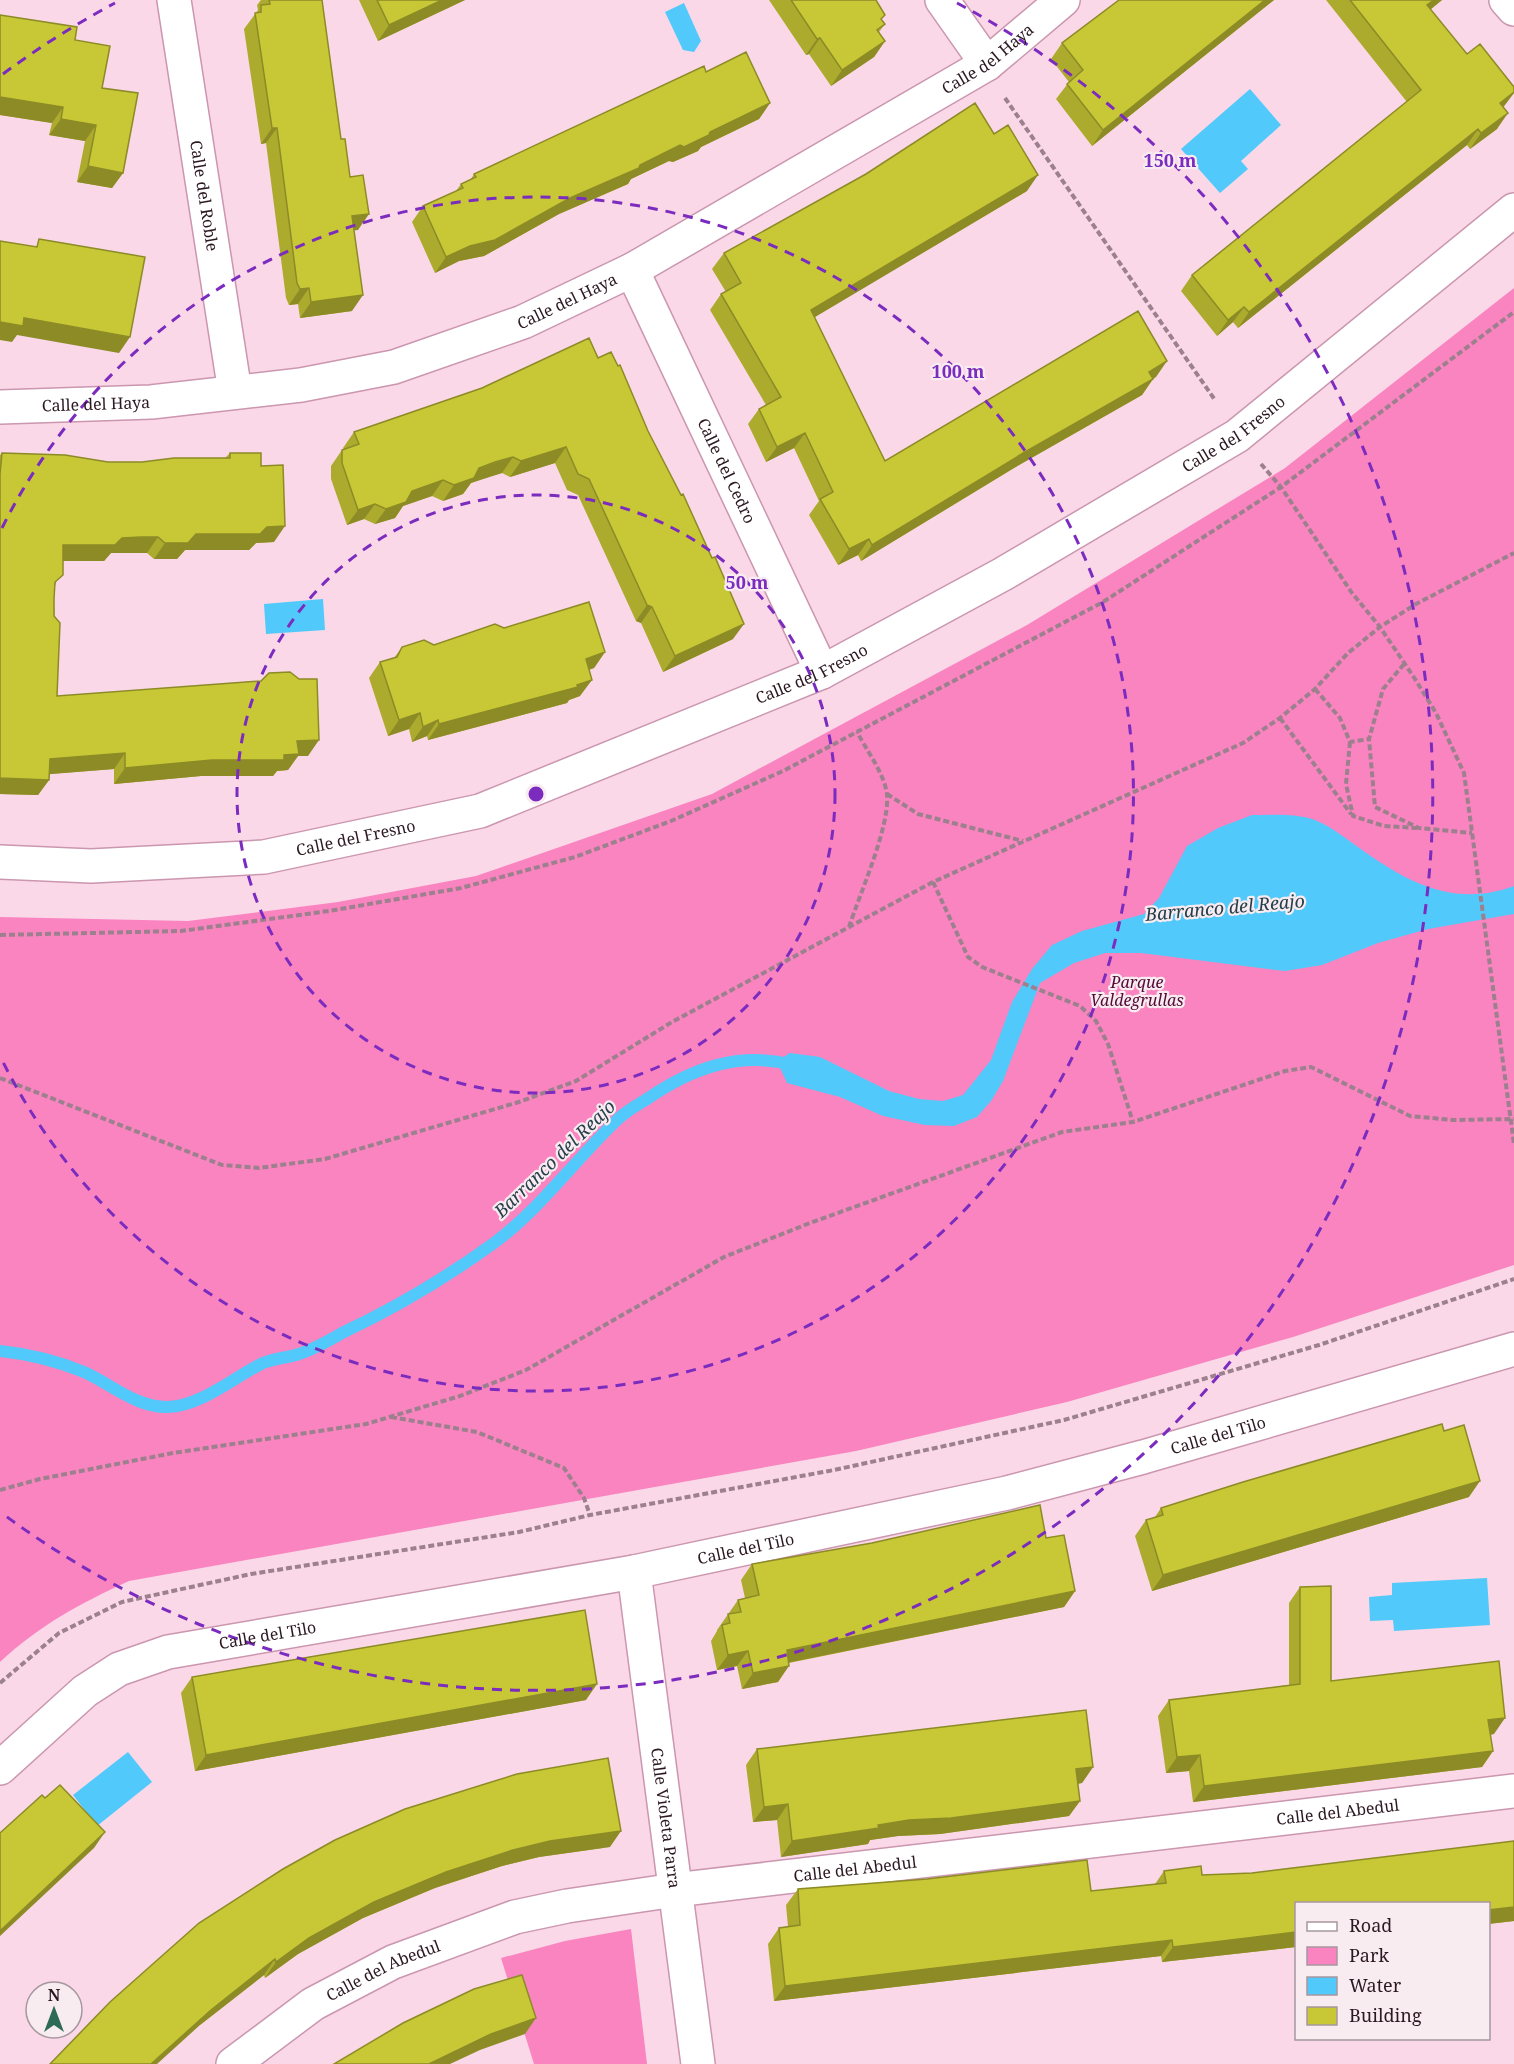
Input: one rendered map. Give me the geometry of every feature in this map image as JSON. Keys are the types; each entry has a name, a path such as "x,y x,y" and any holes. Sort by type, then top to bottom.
{"street":[{"name":"Calle del Roble","path":"174,0 235,392"},
{"path":"942,0 987,64"},
{"name":"Calle del Haya","path":"0,407 150,402 301,385 394,367 523,322 632,270 987,64 1063,0"},
{"path":"1506,0 1514,9"},
{"name":"Calle del Fresno","path":"0,862 91,866 264,857 480,811 822,672 1003,574 1237,436 1514,210"},
{"name":"Calle del Cedro","path":"632,270 822,672"},
{"name":"Calle del Tilo","path":"0,1768 85,1691 118,1669 168,1652 634,1572 1007,1493 1143,1457 1514,1349"},
{"name":"Calle Violeta Parra","path":"634,1572 698,2064"},
{"name":"Calle del Abedul","path":"234,2064 313,2004 393,1962 515,1917 567,1906 675,1890 1514,1791"}],"path":[{"path":"1002,93 1215,400"},
{"path":"1237,436 1281,487 1352,593 1380,627 1436,713 1464,773 1486,944 1513,1120 1514,1144"},
{"path":"0,1078 222,1165 259,1168 325,1159 519,1102 576,1081 672,1022 933,882 1244,743 1280,718 1315,689 1348,653 1380,627 1416,604 1514,553"},
{"path":"1404,664 1383,688 1369,739 1376,807 1419,828"},
{"path":"1315,689 1340,718 1350,742 1346,784 1353,816"},
{"path":"1280,718 1353,816 1384,826 1472,833"},
{"path":"849,927 884,825 887,794 878,770 857,732"},
{"path":"1350,742 1369,739"},
{"path":"887,794 918,814 1023,841"},
{"path":"933,882 968,957 982,967 1080,1006 1096,1021 1108,1044 1133,1122"},
{"path":"0,1490 40,1479 173,1453 366,1424 460,1396 526,1370 724,1257 800,1227 1062,1132 1133,1122 1285,1071 1311,1067 1410,1116 1513,1120"},
{"path":"0,1683 59,1633 122,1602 250,1574 519,1532 590,1515 834,1470 1064,1420 1319,1345 1514,1279"},
{"path":"390,1417 477,1432 564,1468 584,1498 590,1515"}],"green space":[{"name":"Parque Valdegrullas","path":"1514,288 1514,1265 1293,1337 1067,1402 856,1451 129,1581 93,1598 45,1626 0,1662 0,917 188,921 338,902 476,876 712,794 1027,625 1285,468"},
{"path":"631,1929 647,2064 534,2064 501,1958 565,1941"}],"water":[{"path":"684,3 701,41 694,52 683,50 665,12"},
{"path":"1250,89 1281,125 1241,161 1248,169 1220,193 1181,149"},
{"path":"323,599 325,630 266,634 264,604"},
{"path":"1252,815 1292,815 1315,820 1400,874 1436,889 1473,894 1493,892 1514,886 1514,914 1428,929 1378,943 1322,965 1285,971 1141,953 1105,953 1074,963 1040,983 1003,1081 991,1101 977,1117 954,1126 925,1125 883,1116 840,1097 787,1083 777,1061 790,1053 820,1057 889,1091 919,1099 943,1101 963,1095 991,1060 1012,1002 1032,969 1052,945 1082,931 1144,914 1159,898 1187,846 1218,828"},
{"path":"1487,1578 1490,1625 1394,1631 1393,1620 1370,1621 1369,1597 1392,1595 1392,1583"},
{"path":"128,1752 152,1782 97,1826 73,1795"}],"building":[{"path":"269,0 322,0 341,139 345,139 350,177 363,175 369,214 352,216 363,295 311,302 309,288 300,289 297,283 277,128 272,128 255,13 261,12 261,5 270,4"},
{"path":"377,0 442,0 389,25"},
{"path":"791,0 876,0 885,15 881,19 885,24 877,30 885,41 842,70 820,38 817,39"},
{"path":"1119,0 1265,0 1103,130 1067,84 1083,70 1062,43"},
{"path":"1350,0 1434,0 1427,5 1467,54 1480,44 1514,87 1514,92 1500,103 1508,113 1481,133 1478,129 1249,312 1244,307 1228,320 1192,275 1421,90"},
{"path":"0,15 77,27 75,40 110,46 102,88 138,93 123,173 88,166 96,125 61,119 63,107 0,97"},
{"path":"746,52 770,103 684,147 680,145 640,165 639,168 570,198 495,240 470,246 446,257 423,206 463,188 461,184 476,177 474,174 704,66 706,72"},
{"path":"975,103 994,134 1008,125 1038,175 811,310 885,461 1138,311 1167,361 1149,372 1153,379 1025,452 872,545 869,539 849,549 820,499 833,492 805,433 777,447 759,409 781,397 721,294 741,283 724,253 866,174"},
{"path":"39,239 145,257 130,337 24,318 23,326 0,322 0,241 37,247"},
{"path":"589,338 598,358 611,352 618,366 620,365 648,431 681,495 683,494 712,558 715,557 744,624 675,656 652,607 647,605 589,479 578,474 566,447 521,461 513,457 495,462 479,468 474,478 454,485 443,480 412,491 406,502 386,509 375,504 358,510 342,463 342,450 359,444 354,432 482,388"},
{"path":"2,453 65,455 108,462 142,462 174,458 230,458 230,453 261,453 261,466 283,465 285,526 267,527 260,534 196,534 188,543 165,543 158,537 141,537 122,538 115,545 63,545 63,575 55,582 54,599 54,616 60,623 57,696 261,681 269,673 290,672 299,679 317,679 319,740 297,741 299,754 284,755 284,760 212,760 125,768 125,753 50,759 49,780 0,778 0,474"},
{"path":"589,602 605,652 586,659 592,680 577,685 578,687 439,724 438,720 423,727 420,713 399,720 380,662 397,657 402,647 424,640 434,645 495,624 504,628"},
{"path":"1442,1424 1444,1431 1464,1425 1480,1481 1163,1575 1146,1520 1163,1515 1161,1508"},
{"path":"1040,1505 1046,1538 1064,1535 1075,1591 787,1650 789,1666 753,1673 748,1651 728,1655 722,1625 730,1623 728,1614 741,1612 738,1600 759,1595 752,1564 872,1543"},
{"path":"1331,1586 1331,1681 1499,1661 1505,1718 1488,1720 1493,1751 1204,1786 1200,1755 1177,1757 1169,1700 1300,1684 1300,1587"},
{"path":"585,1610 597,1684 206,1755 192,1677"},
{"path":"1086,1710 1093,1767 1076,1769 1080,1801 951,1818 909,1820 878,1825 879,1828 792,1841 788,1804 764,1807 757,1749"},
{"path":"608,1758 621,1831 550,1841 513,1850 446,1872 374,1902 309,1938 276,1962 275,1959 211,2010 151,2064 50,2064 73,2040 84,2040 84,2029 110,2002 199,1923 283,1869 335,1840 405,1809 517,1774"},
{"path":"60,1785 105,1832 0,1931 0,1833 42,1795 45,1798"},
{"path":"1514,1841 1514,1907 1490,1910 1490,1902 1295,1902 1295,1932 1173,1947 1172,1940 785,1986 779,1928 800,1925 798,1889 927,1879 1087,1860 1091,1891 1166,1883 1164,1871 1201,1866 1202,1875 1252,1873"},
{"path":"522,1975 536,2018 491,2034 429,2064 334,2064 403,2023 474,1989"}],"waterway":[{"name":"Barranco del Reajo","path":"0,1351 32,1356 74,1368 146,1404 168,1407 193,1402 263,1363 311,1350 402,1302 458,1268 494,1243 527,1215 620,1117 664,1088 699,1071 735,1061 773,1061 793,1065"}]}
